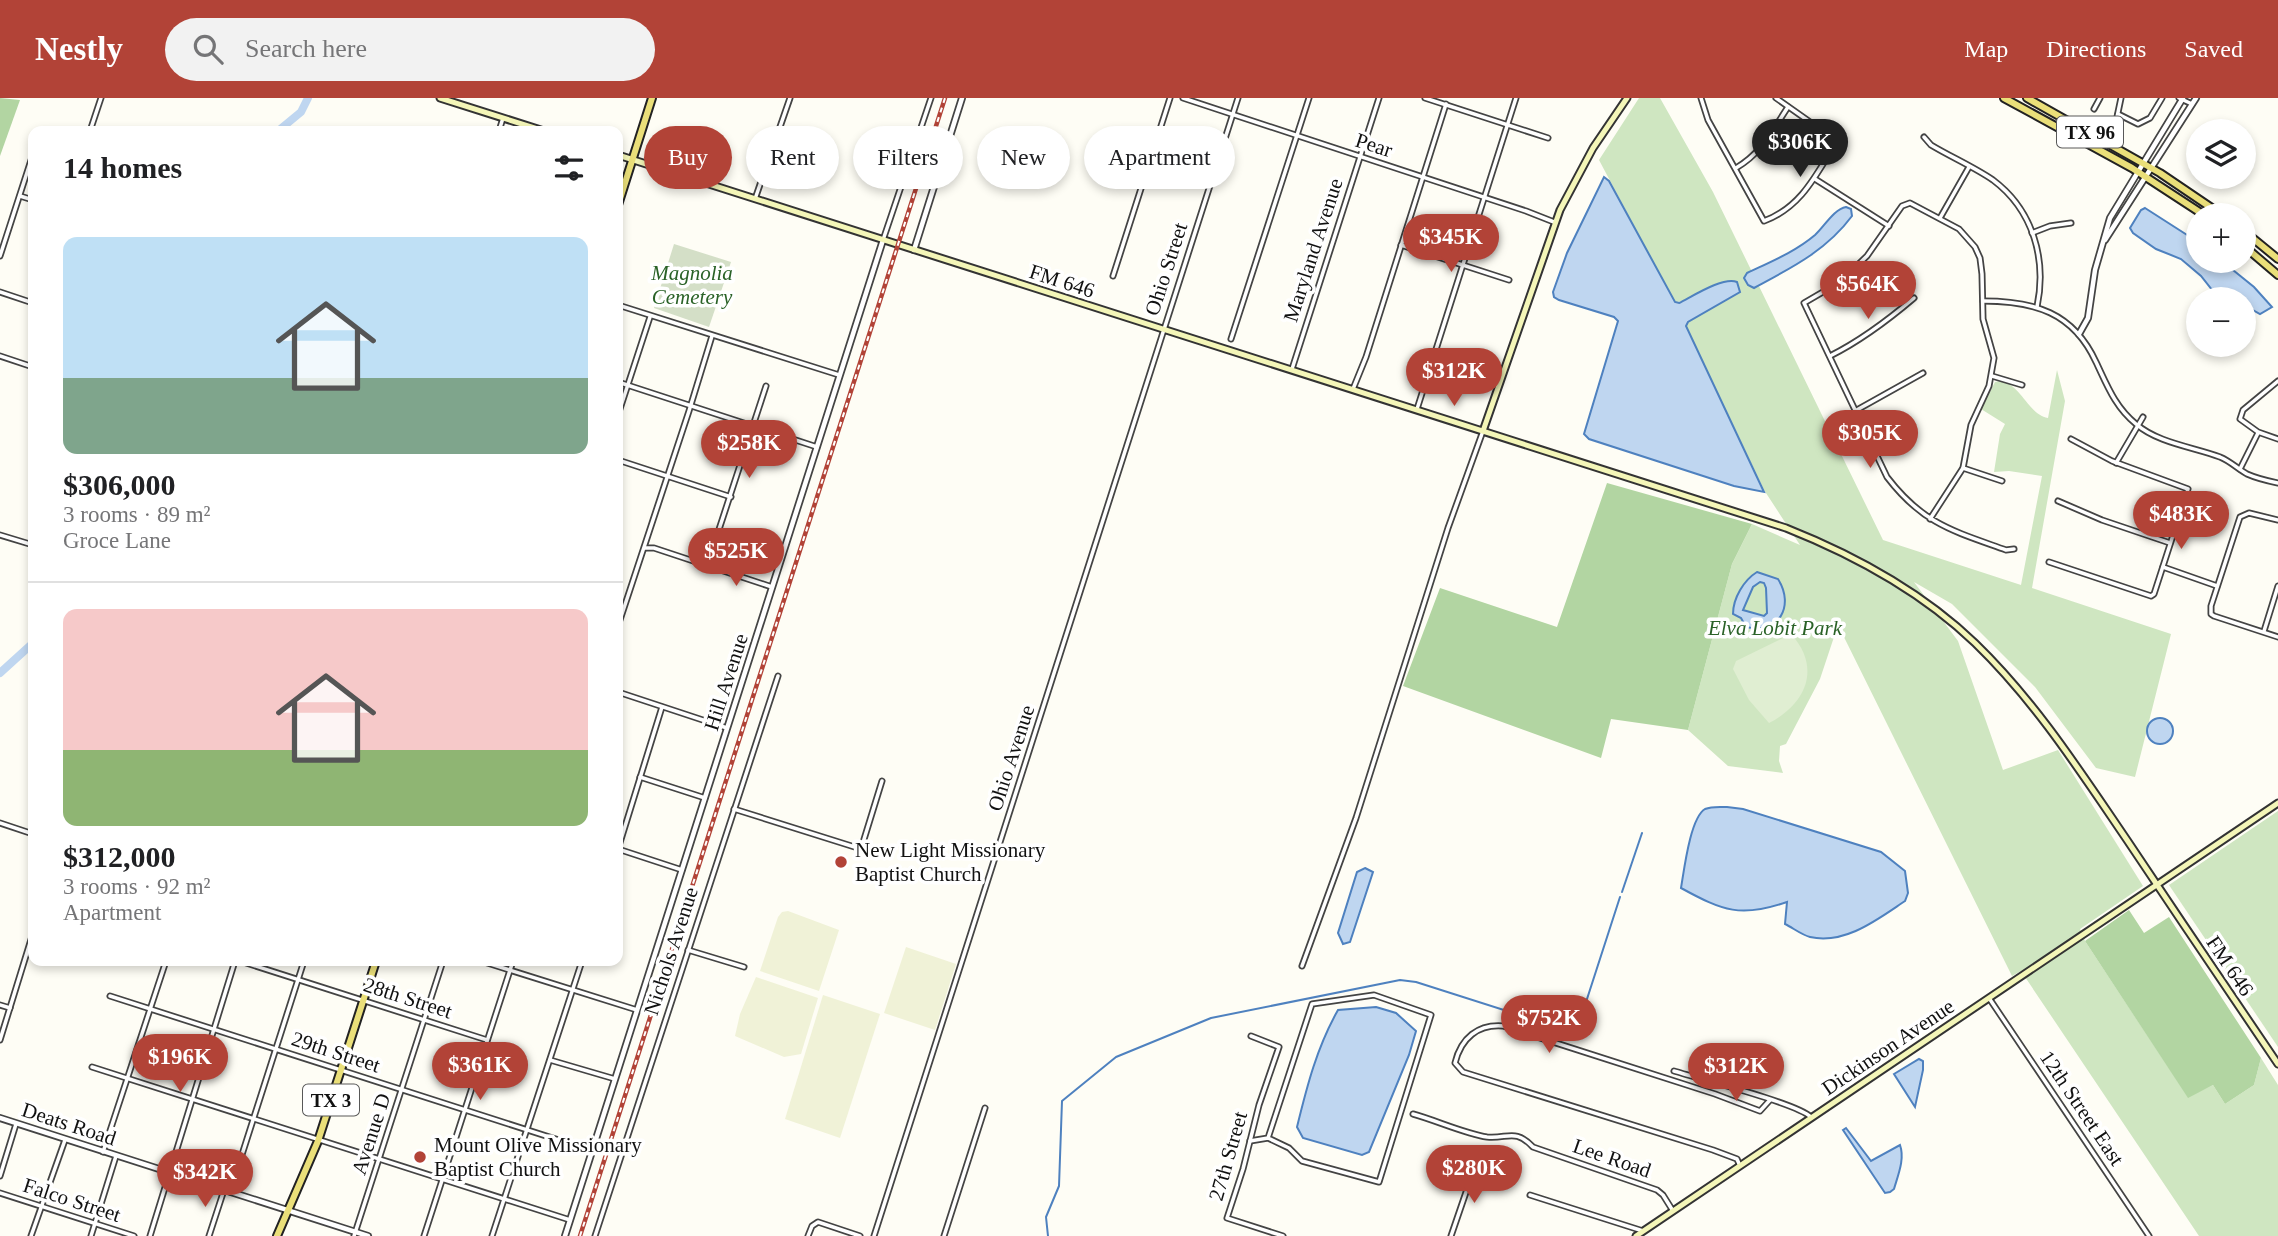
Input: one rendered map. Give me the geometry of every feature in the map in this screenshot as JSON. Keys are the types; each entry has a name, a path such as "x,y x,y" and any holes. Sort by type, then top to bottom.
{"main road":[{"path":"440,98 528,126"},
{"path":"623,189 652,98"},
{"path":"1483,431 1555,222 1574,178 1627,98"},
{"name":"TX 96","path":"2004,98 2147,177 2186,203"},
{"name":"TX 96","path":"2027,98 2143,162 2204,203"},
{"name":"FM 646","path":"623,157 1786,528 1834,547 1927,604 1973,641 2012,681 2057,737 2278,1064"},
{"path":"2256,241 2278,260"},
{"path":"2256,256 2278,275"},
{"name":"Dickinson Avenue","path":"1636,1236 2278,803"},
{"name":"TX 3","path":"276,1236 318,1141 374,966"}],"street":[{"path":"92,126 101,98"},
{"path":"755,199 790,98"},
{"name":"Hill Avenue","path":"565,1236 883,240 931,98"},
{"path":"915,250 962,98"},
{"path":"1161,126 1170,98"},
{"name":"Pear","path":"1183,98 1555,222"},
{"name":"Ohio Street","path":"1229,126 1238,98"},
{"path":"1231,339 1309,98"},
{"name":"Maryland Avenue","path":"1291,371 1379,98"},
{"path":"1425,98 1548,138"},
{"path":"1417,410 1516,98"},
{"path":"1701,98 1708,120 1764,221 1775,217 1791,205 1815,179 1837,141 1776,98"},
{"path":"2094,109 2100,98"},
{"path":"2109,143 2121,98"},
{"path":"2118,114 2138,124 2150,118 2162,98"},
{"path":"2102,244 2196,98"},
{"path":"2079,334 2088,318 2095,270 2110,218 2182,99 2192,104"},
{"path":"1353,390 1446,104"},
{"path":"1736,167 1750,160 1760,150 1788,107"},
{"path":"501,126 503,118"},
{"path":"1924,138 1931,145 1991,179 2003,189 2027,220 2036,243 2042,278 2038,307"},
{"path":"1940,218 1969,167"},
{"path":"0,256 28,170"},
{"path":"1815,179 1889,226"},
{"path":"1113,276 1140,189"},
{"name":"Ohio Street","path":"1163,329 1208,189"},
{"path":"20,196 28,198"},
{"path":"1930,519 1963,468 1971,425 1992,376 1994,358 1983,319 1982,274 1975,247 1959,229 1908,203 1902,206 1867,256 1840,282 1804,303 1887,477 1902,496 1930,519 1959,533 2006,550 2014,549"},
{"path":"2032,233 2050,226 2071,223"},
{"path":"1401,245 1509,280"},
{"path":"0,292 28,301"},
{"path":"1830,356 1880,328 1914,298"},
{"path":"1983,301 2008,301 2038,307 2058,316 2079,334 2095,358 2113,399 2137,425 2177,443 2224,458 2249,474 2278,483"},
{"path":"623,307 841,376"},
{"path":"623,398 650,317"},
{"name":"Ohio Avenue","path":"874,1236 1144,396 1163,329"},
{"path":"623,606 645,548 712,336"},
{"path":"0,356 28,365"},
{"path":"774,363 776,356"},
{"path":"1855,411 1923,373"},
{"path":"1992,376 2022,385"},
{"path":"2278,381 2243,410 2241,415 2243,423 2278,439"},
{"path":"623,384 817,447"},
{"path":"707,566 766,386"},
{"path":"2116,463 2143,417"},
{"path":"1301,966 1356,818 1448,528 1483,431"},
{"path":"2241,469 2258,432"},
{"path":"2049,562 2151,596 2154,594 2188,489 2116,463 2071,439"},
{"path":"623,462 731,497"},
{"path":"1963,468 2002,481"},
{"path":"2058,501 2102,520 2171,542"},
{"path":"2278,520 2244,514 2240,517 2217,586 2211,614 2278,637"},
{"path":"0,535 28,543"},
{"path":"645,548 654,548 772,587"},
{"path":"2163,567 2217,586"},
{"path":"2264,632 2278,586"},
{"name":"Nichols Avenue","path":"594,1236 778,676"},
{"path":"623,694 727,728"},
{"path":"623,833 662,707"},
{"path":"640,777 705,798"},
{"path":"734,808 861,849 882,780"},
{"path":"0,823 28,832"},
{"path":"623,851 683,870"},
{"path":"0,1040 28,949"},
{"path":"688,950 744,967"},
{"path":"103,1152 164,966"},
{"path":"150,1236 212,1029 235,966"},
{"name":"28th Street","path":"254,966 487,1040"},
{"path":"230,1192 302,966"},
{"name":"Avenue D","path":"355,1234 441,966"},
{"path":"497,966 637,1010"},
{"path":"424,1236 511,966"},
{"path":"492,1236 580,966"},
{"path":"1250,1141 1268,1139 1289,1148 1302,1161 1379,1182 1431,1014 1374,995 1312,1004 1268,1139"},
{"name":"29th Street","path":"110,996 593,1151"},
{"name":"12th Street East","path":"1989,998 2149,1236"},
{"path":"0,1005 10,1008"},
{"path":"1740,1166 1734,1157 1463,1072 1455,1063 1456,1056 1463,1042 1480,1028 1503,1026 1760,1111 1770,1100"},
{"name":"27th Street","path":"1251,1036 1279,1046 1227,1218 1283,1236"},
{"path":"550,1060 615,1079"},
{"path":"92,1067 570,1220"},
{"path":"1674,1071 1770,1100 1803,1112 1811,1118"},
{"path":"944,1236 985,1108"},
{"name":"Lee Road","path":"1413,1114 1489,1137 1515,1135 1533,1147 1657,1190 1673,1211"},
{"name":"Deats Road","path":"0,1118 368,1236"},
{"path":"0,1176 16,1124"},
{"path":"31,1236 65,1140"},
{"path":"91,1236 116,1156"},
{"path":"1451,1236 1475,1166"},
{"path":"209,1236 224,1189"},
{"name":"Falco Street","path":"0,1193 134,1236"},
{"path":"1531,1195 1643,1231"},
{"path":"808,1236 814,1223 818,1222 859,1236"}],"green space":[{"path":"0,98 20,100 0,156"},
{"name":"Elva Lobit Park","path":"1639,98 1660,98 1713,192 1883,540 2021,585 2042,476 2009,471 1994,472 2000,434 2005,424 1981,409 1995,382 2003,382 2017,390 2040,415 2048,418 2057,370 2065,401 2032,588 2171,634 2135,777 2096,768 2035,687 1952,604 1914,582 1958,641 2003,770 2058,750 2143,886 2080,929 2085,941 2188,1097 2213,1085 2225,1104 2254,1085 2261,1058 2278,1085 2278,1236 2199,1236 2021,971 2012,976 1838,625 1820,679 1786,744 1780,746 1779,761 1783,773 1728,766 1688,730 1732,564 1752,524 1800,545 1764,490 1686,326 1688,322 1739,292 1737,282 1675,303 1599,160"},
{"name":"Magnolia Cemetery","path":"674,244 731,262 709,327 654,308"},
{"path":"1607,483 1752,524 1732,564 1688,730 1611,719 1601,758 1403,686 1440,588 1557,627"},
{"path":"1791,634 1806,660 1806,684 1792,706 1769,723 1749,700 1733,669 1736,661"},
{"path":"2278,811 2278,1047 2169,885"},
{"path":"2129,910 2144,933 2169,917 2261,1058 2254,1085 2225,1104 2213,1085 2188,1098 2085,941"},
{"path":"788,911 839,930 819,991 760,971 778,917 782,912"},
{"path":"906,947 956,964 935,1030 884,1013"},
{"path":"756,977 818,998 801,1054 784,1057 735,1036 740,1014"},
{"path":"823,995 880,1014 840,1138 785,1119"}],"water":[{"path":"1604,177 1609,181 1675,302 1679,303 1717,284 1737,282 1740,292 1688,322 1686,326 1764,492 1734,486 1589,439 1584,434 1618,321 1614,317 1559,300 1554,297 1553,292 1567,253"},
{"path":"1846,207 1851,209 1852,216 1819,249 1754,288 1748,285 1744,278 1747,273 1799,247 1815,235 1837,211"},
{"path":"2145,208 2186,234 2186,263 2156,249 2133,233 2130,228"},
{"path":"2197,273 2237,273 2254,287 2210,287"},
{"path":"2256,289 2272,307 2260,314 2256,312"},
{"path":"1757,572 1778,579 1783,589 1785,599 1781,616 1767,627 1746,627 1741,618 1733,614 1737,596","holes":["1760,582 1764,583 1767,613 1764,616 1743,610 1753,587"]},
{"path":"2160,718 2169,722 2173,731 2169,740 2160,744 2151,740 2147,731 2151,722"},
{"path":"1705,809 1743,809 1881,852 1905,871 1908,893 1905,901 1860,929 1836,937 1823,938 1807,936 1785,924 1787,902 1744,911 1721,907 1696,896 1681,888 1695,823"},
{"path":"1365,868 1373,872 1350,942 1343,944 1338,933 1357,872"},
{"path":"1376,1007 1396,1013 1416,1031 1409,1055 1369,1152 1362,1155 1303,1138 1297,1127 1305,1097 1318,1052 1338,1010"},
{"path":"1919,1059 1923,1061 1923,1070 1915,1107 1894,1074"},
{"path":"1846,1128 1871,1161 1900,1145 1900,1167 1894,1189 1890,1192 1885,1193 1843,1130"}],"waterway":[{"path":"284,126 301,112 308,98"},
{"path":"0,673 28,648"},
{"path":"1622,892 1642,833"},
{"path":"1048,1236 1046,1217 1059,1186 1062,1101 1116,1057 1211,1018 1400,980 1416,982 1576,1033 1620,897"}],"railway":[{"path":"580,1236 945,98"}],"place":[{"name":"New Light Missionary Baptist Church","path":"841,862"},
{"name":"Mount Olive Missionary Baptist Church","path":"420,1157"}]}
